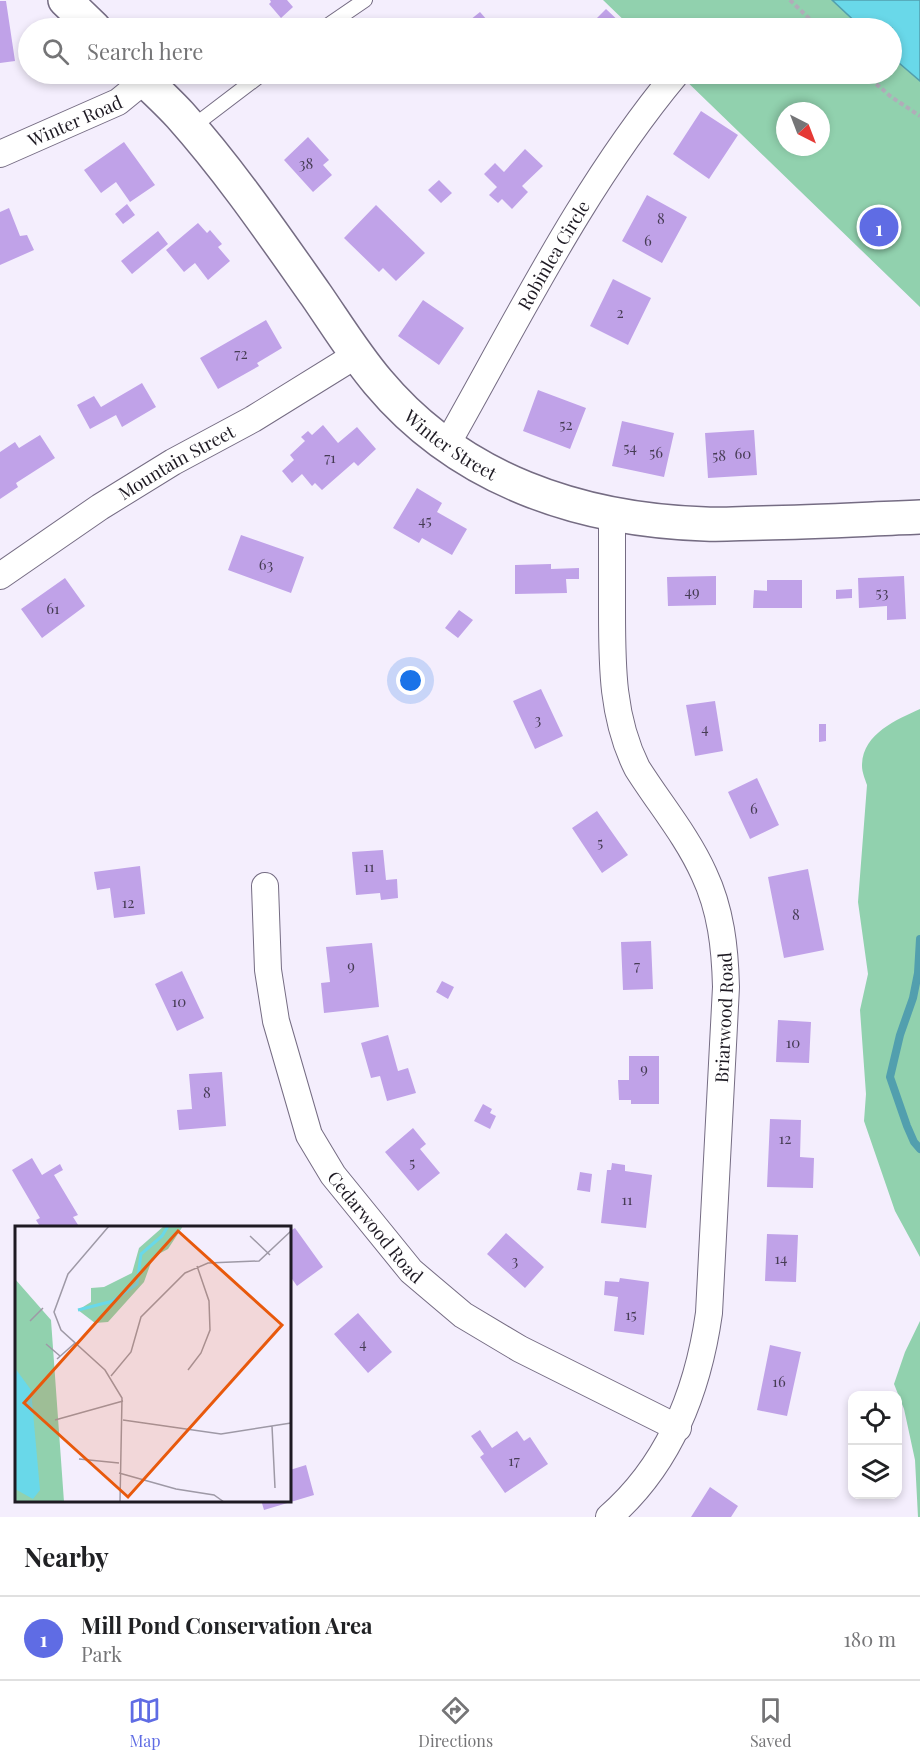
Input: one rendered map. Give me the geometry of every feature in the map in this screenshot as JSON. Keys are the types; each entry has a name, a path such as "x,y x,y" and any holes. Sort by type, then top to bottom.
{"street":[{"path":"65,0 84,18"},
{"name":"Winter Road","path":"0,154 118,102 135,84"},
{"name":"Winter Street","path":"149,84 191,128 248,201 377,381 408,414 446,446 483,468 550,497 612,515 706,525 920,517"},
{"name":"Robinlea Circle","path":"446,446 588,196 631,132 668,84"},
{"name":"Mountain Street","path":"0,576 100,507 173,462 253,419 358,354"},
{"name":"Briarwood Road","path":"609,1517 635,1492 670,1443 678,1428 695,1380 704,1345 709,1313 725,998 725,960 720,921 704,873 637,768 629,753 620,723 612,672 612,515"},
{"name":"Cedarwood Road","path":"264,886 268,970 276,1021 309,1135 333,1175 411,1271 463,1315 520,1349 678,1428"}],"lane":[{"path":"339,18 365,0"},
{"path":"191,128 249,84"}],"path":[{"path":"790,0 809,18"},
{"path":"876,84 920,116"}],"green space":[{"path":"603,0 920,0 920,307 689,84 902,84 902,18 622,18"},
{"path":"920,709 920,1257 895,1211 864,1121 866,1094 860,1010 868,974 858,902 867,785 862,768 864,755 868,745 882,730"},
{"path":"920,1321 920,1517 918,1517 915,1460 902,1404 902,1391 897,1391 894,1384 905,1352"}],"water":[{"path":"832,0 920,0 920,81 902,66 902,18 851,18"}],"building":[{"path":"270,0 287,0 293,7 281,18 269,4"},
{"path":"0,1 6,1 15,61 0,63"},
{"path":"606,9 615,18 597,18"},
{"path":"480,12 485,18 472,18"},
{"path":"701,111 738,135 709,179 673,154"},
{"path":"308,137 329,160 323,165 332,175 313,192 284,160"},
{"path":"124,142 155,185 130,202 116,182 101,193 84,170"},
{"path":"525,149 543,166 522,186 528,192 512,209 502,199 498,203 489,195 497,187 484,174 495,163 504,172"},
{"path":"439,180 452,193 441,203 428,190"},
{"path":"647,195 687,217 662,263 622,241"},
{"path":"127,204 135,215 123,224 115,214"},
{"path":"376,205 425,253 396,281 383,268 379,272 344,238"},
{"path":"9,208 20,236 27,235 34,250 0,265 0,212"},
{"path":"198,223 207,233 210,230 222,244 218,247 230,261 208,280 195,263 184,272 166,250"},
{"path":"158,231 168,244 132,274 121,261"},
{"path":"613,279 651,298 628,345 590,326"},
{"path":"423,300 464,328 439,365 398,336"},
{"path":"266,320 282,348 257,363 259,366 218,389 200,358"},
{"path":"142,383 156,407 122,427 116,415 90,429 77,405 94,396 101,407"},
{"path":"538,390 586,408 570,449 523,431"},
{"path":"622,421 674,433 664,477 612,466"},
{"path":"323,425 338,443 357,427 376,449 358,466 354,462 322,490 315,483 312,486 302,474 292,483 282,471 294,460 290,455 305,441 301,437 308,431 312,435"},
{"path":"754,430 757,475 708,478 705,433"},
{"path":"40,435 55,458 16,483 18,487 0,499 0,452 15,442 19,448"},
{"path":"417,488 442,503 437,512 467,529 452,555 422,538 419,543 393,528"},
{"path":"241,535 304,557 291,593 228,570"},
{"path":"551,564 551,569 579,568 579,579 566,579 567,593 515,594 515,565"},
{"path":"716,576 716,605 668,606 667,577"},
{"path":"904,576 906,619 887,620 887,606 859,608 858,578"},
{"path":"65,578 85,606 42,638 21,609"},
{"path":"767,580 802,580 802,608 753,608 754,590 767,591"},
{"path":"852,589 852,598 836,599 836,590"},
{"path":"459,610 473,620 458,638 445,628"},
{"path":"541,689 563,736 535,749 513,701"},
{"path":"715,701 723,751 695,756 686,705"},
{"path":"819,724 826,724 826,741 819,742"},
{"path":"757,778 779,825 750,839 728,792"},
{"path":"597,811 628,855 602,873 572,828"},
{"path":"383,850 386,880 397,879 398,898 381,900 380,893 356,895 352,852"},
{"path":"140,866 145,914 114,918 110,888 97,890 94,872"},
{"path":"808,869 824,950 784,958 768,877"},
{"path":"651,941 653,989 623,990 621,942"},
{"path":"372,943 379,1007 324,1013 321,983 330,982 326,947"},
{"path":"182,971 204,1018 177,1031 155,984"},
{"path":"442,981 454,987 448,999 436,992"},
{"path":"778,1020 811,1022 809,1063 776,1062"},
{"path":"388,1035 398,1071 408,1068 416,1093 387,1101 380,1076 371,1078 361,1043"},
{"path":"629,1056 659,1056 659,1104 631,1104 631,1100 619,1100 618,1080 629,1080"},
{"path":"222,1072 226,1126 179,1130 177,1110 192,1109 189,1074"},
{"path":"483,1104 492,1109 490,1113 496,1116 490,1129 474,1121"},
{"path":"770,1119 801,1120 800,1157 814,1158 813,1188 767,1187"},
{"path":"413,1128 426,1144 420,1149 440,1173 418,1191 385,1152"},
{"path":"32,1158 42,1175 60,1164 63,1170 54,1175 78,1215 73,1217 79,1226 40,1226 36,1220 40,1218 12,1170"},
{"path":"612,1163 625,1165 625,1171 652,1175 646,1228 601,1223 607,1170 611,1170"},
{"path":"580,1172 592,1174 590,1192 577,1190"},
{"path":"295,1228 323,1267 297,1286 291,1277 291,1230"},
{"path":"506,1233 544,1267 525,1288 487,1254"},
{"path":"767,1234 798,1235 796,1282 765,1281"},
{"path":"620,1278 649,1282 644,1335 614,1331 618,1297 604,1295 605,1281 619,1282"},
{"path":"358,1313 392,1352 368,1373 334,1334"},
{"path":"770,1345 801,1352 787,1416 757,1410"},
{"path":"480,1430 492,1448 517,1431 524,1441 530,1437 548,1464 505,1493 480,1457 484,1454 471,1436"},
{"path":"306,1465 314,1495 291,1502 291,1470"},
{"path":"710,1487 738,1506 731,1517 691,1517"},
{"path":"262,1502 291,1502 264,1510"}],"waterway":[{"path":"920,939 918,973 913,998 900,1035 890,1077 907,1126 920,1149"}],"place":[{"name":"Mill Pond Conservation Area","path":"879,227"}]}
